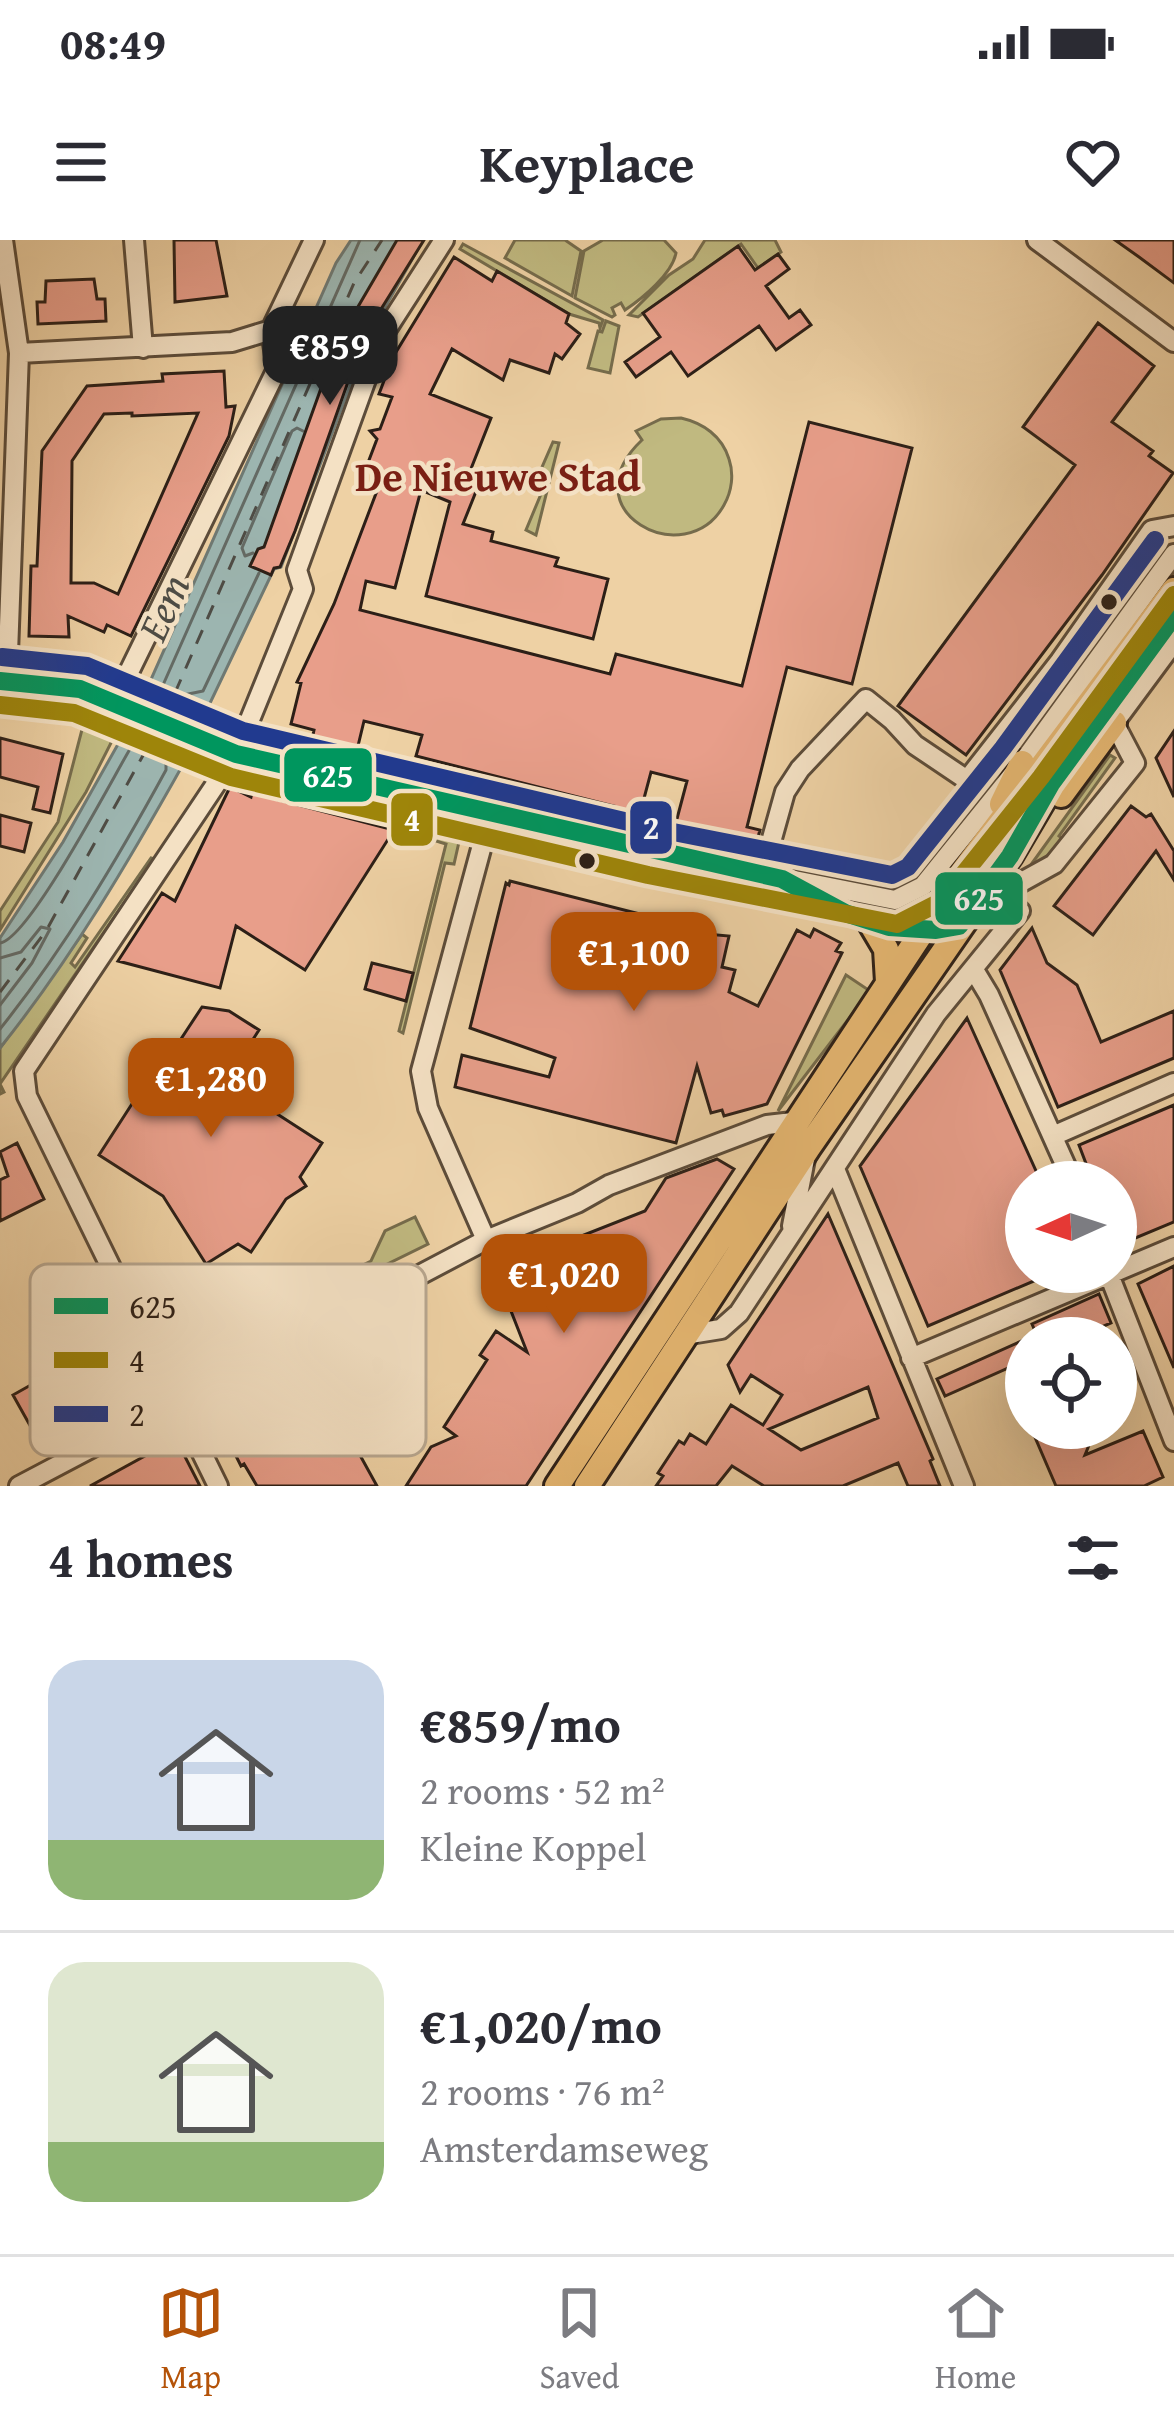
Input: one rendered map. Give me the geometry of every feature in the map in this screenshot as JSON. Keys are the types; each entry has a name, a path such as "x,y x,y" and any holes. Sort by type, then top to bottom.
{"main road":[{"path":"556,1486 920,932 1174,590"},
{"path":"1010,856 1051,784 1174,616"},
{"path":"586,1486 965,918 1114,723"},
{"path":"986,838 1022,763"},
{"path":"870,922 886,950 887,982"}],"street":[{"path":"3,240 8,325 19,352 7,501 2,685 80,689 236,754 632,848 825,885 882,901 905,897 922,886 1022,763 1174,554"},
{"path":"134,240 143,348"},
{"path":"114,707 278,369 271,330 314,240"},
{"path":"109,1264 27,1096 24,1071 236,754 303,589 297,570 381,338 445,240"},
{"path":"1037,240 1174,342"},
{"path":"19,352 232,342 271,330"},
{"path":"772,877 785,792 800,769 866,699 915,745 968,780 1152,530 1174,526"},
{"path":"772,877 822,904 870,922 920,932 965,918 1054,864 1135,763 1114,723 1174,642"},
{"path":"486,1240 428,1108 421,1070 491,812"},
{"path":"684,1335 709,1334 739,1313 936,1014 1020,911"},
{"path":"974,970 1064,1161"},
{"path":"1054,1136 1174,1083"},
{"path":"426,1273 486,1240 609,1185 767,1125 793,1122"},
{"path":"790,1237 808,1148"},
{"path":"835,1169 964,1486"},
{"path":"1137,1262 1174,1247"},
{"path":"911,1358 1064,1293"},
{"path":"1116,1293 1174,1441"},
{"path":"19,1486 83,1456"},
{"path":"203,1456 218,1486"}],"shaded area":[{"path":"515,240 565,240 581,251 572,296 505,258"},
{"path":"603,240 664,240 676,253 656,285 625,310 621,303 612,308 612,317 575,298 584,251"},
{"path":"705,240 775,240 781,252 758,268 741,244 638,317 629,315 669,275 693,259"},
{"path":"463,244 603,320 600,328 599,323 569,314 460,249"},
{"path":"606,321 619,326 610,373 588,368 598,331 602,332"},
{"path":"681,418 717,437 732,476 724,505 706,525 685,534 662,533 641,525 625,510 618,490 622,466 642,440 636,431 661,419"},
{"path":"553,442 559,443 536,535 526,530 541,494 532,490"},
{"path":"1097,618 1108,626 928,870 914,860 969,785 991,764 1000,764 1096,633 1090,628"},
{"path":"85,718 100,723 97,731 113,739 86,792 0,930 0,911 58,822"},
{"path":"1110,755 1115,758 1059,836 1064,840 1060,846 1025,873"},
{"path":"426,824 461,833 454,864 445,863 403,1033 399,1031 446,844 423,837"},
{"path":"154,859 0,1084 0,1048 82,934 87,938 71,963 75,967"},
{"path":"623,859 731,886 748,892 746,899 621,867"},
{"path":"846,975 870,991 778,1111"},
{"path":"415,1217 428,1244 387,1264 365,1264 385,1231"}],"water":[{"path":"351,240 423,240 370,334 281,567 274,569 201,722 194,705 186,704 165,748 185,761 98,908 0,1048 0,938 63,842 126,730 140,735 157,700 145,693 336,263"}],"building":[{"path":"174,240 216,240 227,296 175,302"},
{"path":"397,240 424,240 340,375 354,365 295,531 280,567 271,575 250,566 258,549 264,547 338,341"},
{"path":"1115,240 1174,240 1174,283 1139,257"},
{"path":"738,246 755,270 778,254 789,269 766,286 789,318 800,310 811,325 776,350 759,326 688,376 671,352 636,377 625,362 660,337 643,313"},
{"path":"454,257 492,281 497,271 569,314 566,323 580,334 562,359 555,354 549,373 510,360 503,380 452,349 430,394 491,418 465,484 477,489 463,524 493,532 491,541 558,558 555,566 608,579 593,639 426,596 450,502 421,490 395,588 366,581 360,610 610,674 616,654 742,686 809,422 912,448 852,684 787,667 747,827 760,830 754,851 674,830 687,781 651,772 638,821 612,815 614,806 416,756 422,735 364,721 357,750 312,739 314,730 291,724 301,683 297,682 334,604 383,475 366,468 377,439 370,431 380,429 392,397 379,394 393,357"},
{"path":"94,279 97,299 105,299 106,321 38,324 37,302 45,302 46,281"},
{"path":"1098,323 1154,366 1112,422 1153,451 1149,456 1173,473 966,755 898,706 1075,465 1023,427"},
{"path":"224,371 226,407 235,406 229,436 131,636 107,625 104,632 68,616 69,637 29,636 42,451 87,386 163,381 162,374","holes":["198,413 118,594 94,583 71,583 72,461 104,414"]},
{"path":"190,701 220,720 215,731 176,714"},
{"path":"1174,731 1174,797 1156,758"},
{"path":"0,738 63,754 50,813 33,809 38,787 0,777"},
{"path":"230,787 251,797 252,793 394,830 305,970 236,926 220,988 118,961 162,893 175,901"},
{"path":"1131,806 1146,817 1151,814 1174,851 1174,880 1156,851 1093,935 1054,906"},
{"path":"0,815 31,823 24,852 0,846"},
{"path":"510,881 706,934 729,936 722,967 735,970 729,992 758,1006 797,930 810,937 814,929 841,943 836,951 842,953 767,1104 724,1116 722,1110 711,1113 697,1066 676,1143 455,1087 462,1055 549,1077 555,1058 470,1028"},
{"path":"1032,928 1047,963 1077,985 1101,1042 1174,1011 1174,1058 1058,1107 1000,970"},
{"path":"372,963 413,973 406,1001 365,989"},
{"path":"202,1007 229,1011 259,1030 226,1081 322,1143 300,1177 306,1186 286,1199 251,1252 238,1244 206,1264 163,1196 99,1155 170,1045 175,1048"},
{"path":"967,1018 1032,1161 1005,1161 1006,1293 928,1326 860,1166"},
{"path":"1174,1105 1174,1222 1137,1237 1137,1161 1085,1161 1079,1145"},
{"path":"17,1143 44,1199 0,1221 0,1180 8,1176 0,1152"},
{"path":"717,1159 734,1169 526,1486 406,1486 431,1447 456,1436 444,1427 487,1360 480,1355 496,1331 527,1352 495,1270 645,1211 666,1178"},
{"path":"828,1214 933,1459 940,1486 908,1486 898,1463 843,1486 764,1486 732,1466 716,1486 656,1486 663,1476 658,1473 679,1441 684,1444 690,1434 706,1444 731,1405 763,1425 782,1395 751,1375 740,1392 728,1365","holes":["868,1387 878,1418 801,1450 769,1429"]},
{"path":"1174,1266 1174,1368 1138,1284"},
{"path":"1099,1294 1109,1317 1048,1317"},
{"path":"1005,1348 1005,1369 945,1396 937,1379"},
{"path":"30,1385 30,1425 13,1395"},
{"path":"1143,1431 1163,1477 1144,1486 1056,1486 1040,1449 1087,1449 1085,1455 1100,1449 1137,1449 1137,1433"},
{"path":"145,1456 185,1456 200,1486 90,1486"},
{"path":"236,1456 360,1456 377,1486 257,1486"}],"ferry route":[{"path":"164,718 354,283 382,240"},
{"path":"0,992 46,931 156,732"}],"transit line":[{"name":"2","path":"2,657 87,666 243,731 658,829 892,875 908,867 1003,748 1155,540"},
{"name":"4","path":"0,705 74,713 231,777 648,875 897,924 942,901 1041,777 1174,595"},
{"name":"625","path":"0,681 80,689 236,754 782,879 845,913 889,927 936,930 959,926 1010,856 1051,784 1174,616"}],"district":[{"name":"De Nieuwe Stad","path":"498,476"}],"water label":[{"name":"Eem","path":"163,607"}]}
